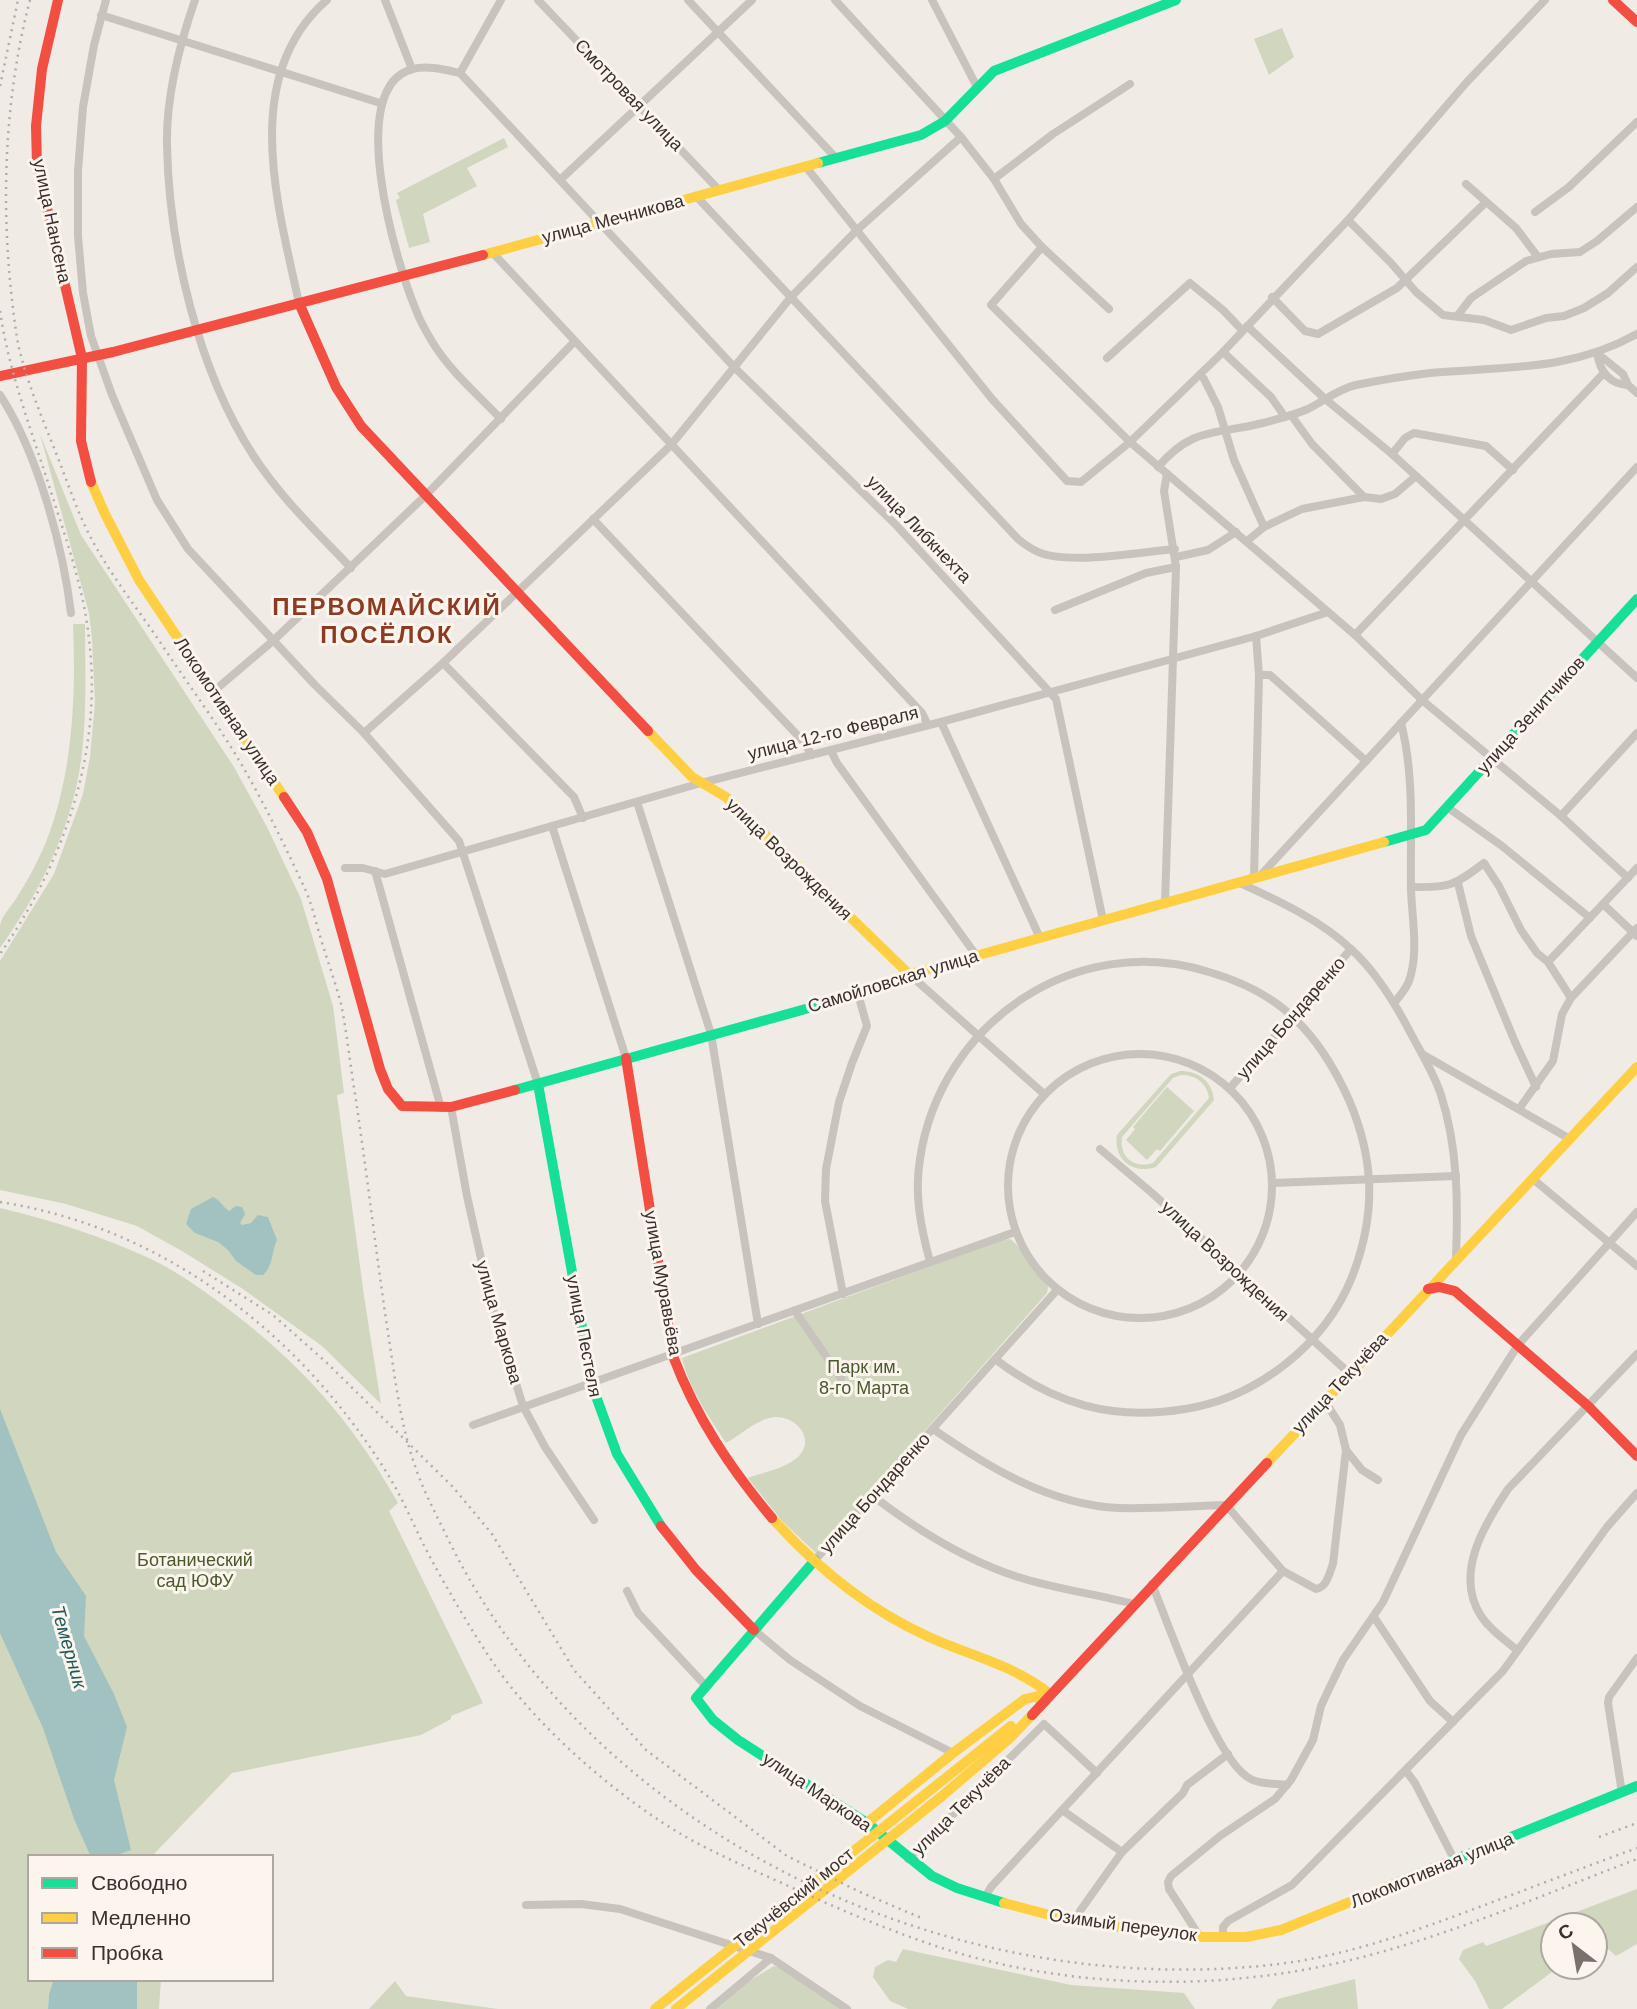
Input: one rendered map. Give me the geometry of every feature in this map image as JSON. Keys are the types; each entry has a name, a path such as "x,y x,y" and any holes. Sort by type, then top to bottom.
{"street":[{"name":"улица Нансена","path":"58,0 42,69 36,126 37,165 82,358"},
{"name":"улица Пестеля","path":"106,0 83,107 78,223 83,293 96,355 158,500 188,549 315,685 364,733 452,830 464,853 538,1084 591,1382 617,1454 649,1509 678,1549 721,1599 754,1630 790,1660 840,1694 953,1753"},
{"path":"195,0 180,42 171,96 167,144 180,261 198,330 229,412 253,455 281,492 351,568"},
{"path":"327,0 312,13 292,43 280,73 273,107 272,147 284,245 299,303 336,387 361,426 425,496"},
{"path":"386,0 412,69"},
{"path":"500,419 435,346 416,312 387,218 378,127 380,103 388,86 412,69 442,69 460,73 501,0"},
{"name":"Смотровая улица","path":"538,0 719,190"},
{"path":"688,0 836,158"},
{"path":"560,180 752,0"},
{"path":"835,0 961,137 994,179 1021,224 1109,309"},
{"path":"932,0 977,87"},
{"name":"улица Мечникова","path":"0,376 198,330 921,135 945,121 995,71 1176,0"},
{"path":"806,167 992,399 1062,476 1073,483 1081,482 1130,442 1223,352 1272,297 1348,220 1466,83 1545,0"},
{"path":"1613,0 1637,22"},
{"path":"101,16 380,103"},
{"name":"улица Либкнехта","path":"460,73 734,368 895,525 1050,692 1059,708 1103,920"},
{"path":"994,179 1053,134 1129,83"},
{"path":"1535,212 1569,187 1637,122"},
{"path":"364,733 443,663 671,445 790,297 857,230 961,137"},
{"path":"1466,184 1516,228 1538,257"},
{"path":"696,196 1018,539 1036,551 1074,557 1208,550 1236,532"},
{"path":"1272,297 1305,331 1318,334 1388,296 1485,203"},
{"path":"1458,315 1471,298 1526,261 1580,252 1637,207"},
{"path":"1348,220 1426,301 1443,315 1484,320 1511,330 1546,318 1564,316 1598,300 1637,267"},
{"path":"1042,247 991,304 1130,442 1355,635 1422,700 1561,816 1628,878"},
{"path":"492,252 922,713 928,725"},
{"path":"1107,358 1190,283 1392,454 1637,678"},
{"path":"1158,467 1171,452 1189,440 1223,429 1288,416 1352,386 1429,373 1543,366 1597,353 1637,334"},
{"path":"214,691 274,640 351,568 425,496 574,342"},
{"path":"1223,352 1271,397 1364,497"},
{"path":"1597,353 1603,374 1611,381 1628,385"},
{"path":"1597,353 1623,374 1628,385 1637,393"},
{"name":"Локомотивная улица","path":"82,358 79,376 82,445 92,483 139,580 301,821 312,842 327,879 380,1069"},
{"path":"1355,635 1603,374"},
{"path":"1205,379 1218,407 1223,429 1247,492 1264,527"},
{"path":"0,395 23,435 38,477 68,591 71,613"},
{"path":"1392,454 1405,438 1414,433 1486,446 1513,470"},
{"path":"1257,877 1637,467"},
{"path":"1166,902 1176,567 1164,491 1167,474"},
{"path":"1247,541 1264,527 1302,509 1364,497 1381,499 1395,494 1416,476"},
{"name":"улица Возрождения","path":"425,496 517,590 692,778 726,797 909,974 1044,1094"},
{"path":"593,519 802,740 812,755"},
{"path":"1055,610 1146,573 1176,567"},
{"name":"улица Зенитчиков","path":"1426,830 1637,599"},
{"name":"улица 12-го Февраля","path":"345,868 385,874 701,783 941,722 1256,636 1328,612"},
{"path":"1256,636 1259,676 1257,877"},
{"path":"443,663 574,797 583,817"},
{"path":"1259,676 1269,676 1366,761"},
{"path":"941,722 1040,938"},
{"path":"1394,1003 1409,982 1414,956 1411,887 1413,834 1401,723"},
{"path":"1561,816 1637,733"},
{"path":"831,751 836,763 976,956"},
{"path":"637,802 710,1034 758,1324"},
{"path":"1447,807 1502,846 1590,918"},
{"name":"улица Муравьёва","path":"552,826 626,1058 673,1355 694,1408 720,1449 761,1504 815,1560 857,1595 901,1622 937,1640 1016,1670 1040,1685 1042,1698"},
{"name":"Самойловская улица","path":"380,1069 388,1089 402,1106 446,1107 538,1084 858,994 909,974 1426,830"},
{"path":"1411,887 1458,883 1485,863 1521,930 1537,953 1548,962 1571,998"},
{"path":"1548,962 1637,868"},
{"name":"улица Маркова","path":"375,872 446,1107 491,1303 523,1406 545,1447 594,1520"},
{"path":"1238,882 1323,927 1351,949 1369,968 1394,1003 1422,1054 1441,1094 1452,1140 1456,1176 1455,1259 1451,1277 1455,1291"},
{"path":"1458,883 1471,936 1536,1087"},
{"path":"1519,1109 1553,1061 1562,1014 1571,998 1636,932 1603,904"},
{"name":"улица Бондаренко","path":"1230,1088 1351,949"},
{"path":"930,1262 920,1226 918,1196 927,1123 941,1088 958,1060 999,1014 1028,994 1069,975 1108,965 1152,962 1194,967 1231,978 1270,999 1293,1017 1328,1060 1356,1116 1371,1179 1369,1215 1361,1252 1348,1286 1312,1340 1288,1363 1246,1390 1201,1407 1155,1414 1115,1412 1079,1405 1050,1394 995,1359"},
{"path":"842,1294 825,1201 826,1169 839,1102 867,1026 858,994"},
{"path":"1136,1053 1184,1060 1206,1070 1230,1088 1248,1108 1261,1130 1269,1154 1273,1183 1270,1213 1262,1240 1239,1275 1204,1302 1181,1312 1152,1318 1125,1318 1101,1313 1078,1304 1057,1290 1026,1255 1015,1231 1007,1193 1014,1145 1021,1127 1044,1094 1081,1067 1108,1057 1136,1053"},
{"path":"1422,1054 1570,1139"},
{"name":"улица Текучёва","path":"867,1823 953,1753 1042,1698 1134,1604 1637,1067"},
{"name":"улица Возрождения","path":"1100,1149 1349,1373"},
{"path":"1273,1183 1456,1176"},
{"path":"1533,1179 1637,1266"},
{"path":"1200,1937 1169,1889 1171,1876 1220,1836 1275,1799 1287,1785 1313,1741 1321,1706 1343,1660 1374,1617 1461,1435 1518,1345 1637,1212"},
{"path":"473,1425 1015,1231"},
{"path":"1428,1289 1448,1288 1455,1291 1588,1406 1637,1455"},
{"name":"улица Бондаренко","path":"695,1698 1057,1290"},
{"path":"795,1311 841,1378"},
{"path":"1517,1650 1489,1627 1481,1616 1470,1589 1470,1566 1492,1512 1508,1489 1637,1354"},
{"path":"933,1429 990,1467 1049,1493 1116,1508 1226,1505 1283,1571 1310,1586 1321,1588 1333,1564 1346,1450 1340,1425 1324,1399"},
{"path":"1346,1450 1363,1471 1378,1480"},
{"path":"1223,1938 1223,1927 1228,1921 1292,1885 1503,1671 1607,1527 1637,1493"},
{"path":"873,1496 939,1541 992,1568 1050,1586 1134,1604"},
{"path":"985,1897 991,1887 1283,1571"},
{"path":"1152,1584 1188,1673 1228,1754 1245,1776 1256,1781 1287,1785"},
{"path":"627,1591 638,1613 705,1685"},
{"path":"1374,1617 1430,1701 1453,1722"},
{"path":"1622,1793 1608,1703 1609,1697 1637,1658"},
{"name":"улица Маркова","path":"695,1698 713,1720 738,1740 867,1823 908,1859"},
{"name":"Текучёвский мост","path":"655,2009 1042,1698"},
{"name":"Текучёвский мост","path":"676,2009 942,1796 1010,1738 1042,1698"},
{"name":"улица Текучёва","path":"908,1859 1044,1724 1097,1773"},
{"path":"1076,1922 1080,1911 1122,1852 1183,1793 1187,1785 1228,1754"},
{"path":"1406,1771 1415,1783 1455,1861"},
{"name":"Локомотивная улица","path":"1223,1938 1246,1937 1281,1930 1637,1786"},
{"path":"1062,1810 1122,1852"},
{"name":"Озимый переулок","path":"908,1859 932,1876 985,1897 1076,1922 1223,1938"},
{"path":"526,1905 602,1905 771,1958 847,2009"},
{"path":"710,2009 771,1958"}],"green space":[{"path":"1282,28 1294,57 1269,75 1254,39"},
{"path":"504,138 508,147 467,168 477,186 423,214 430,242 409,248 396,200 400,198 397,193"},
{"path":"40,434 81,535 234,767 267,827 301,899 333,1006 344,1093 337,1095 381,1404 322,1346 243,1289 182,1251 137,1226 66,1204 0,1190 0,961 54,874 83,794 90,757 95,703 89,613"},
{"path":"73,624 85,624 85,721 78,779 72,805 42,880 0,948 1,922 23,888 46,842 62,789 73,706"},
{"path":"1180,1071 1199,1075 1211,1087 1214,1100 1156,1167 1132,1167 1118,1151 1117,1135 1171,1074","holes":["1186,1075 1203,1084 1209,1098 1153,1163 1140,1164 1129,1160 1123,1150 1122,1137 1173,1078"]},
{"path":"1167,1087 1194,1111 1160,1151 1157,1149 1147,1160 1126,1140 1135,1129 1133,1127"},
{"name":"Ботанический сад ЮФУ","path":"0,1208 114,1243 162,1265 193,1284 258,1332 304,1375 345,1422 398,1503 389,1511 483,1703 451,1716 451,1719 421,1735 232,1773 153,1855 28,1855 28,1981 53,1981 48,2009 0,2009"},
{"name":"Парк им. 8-го Марта","path":"1010,1239 1046,1283 1047,1293 816,1553 782,1521 748,1478 782,1467 799,1456 805,1441 799,1428 786,1419 769,1418 726,1443 695,1392 682,1358 1001,1240"},
{"path":"1637,1889 1637,1944 1616,1956 1609,1950 1609,1911 1579,1911"},
{"path":"1539,1926 1540,1981 1502,2009 1489,2009 1475,1981 1459,1959 1463,1950 1483,1942 1486,1946"},
{"path":"903,1949 1071,1985 1184,1993 1195,2009 908,2009 890,2001 873,1977 875,1967 888,1960 896,1962"},
{"path":"774,1966 842,2009 714,2009 749,1981"},
{"path":"1355,1979 1358,2009 1271,2009 1278,1999"},
{"path":"137,1981 161,1981 159,2009 137,2009"},
{"path":"395,1981 406,1996 498,2009 369,2009"}],"water":[{"path":"213,1197 229,1211 236,1206 242,1207 245,1214 240,1223 242,1225 251,1223 258,1215 268,1217 277,1240 269,1267 263,1275 256,1275 236,1261 218,1242 195,1233 186,1224 191,1209"},
{"name":"Темерник","path":"0,1409 56,1552 86,1596 84,1636 114,1694 127,1727 114,1780 131,1850 117,1855 90,1855 74,1819 43,1728 0,1633"},
{"path":"53,1981 137,1981 137,2009 48,2009"}],"railway":[{"path":"0,86 18,0"},
{"path":"30,0 13,84 6,171 8,258 22,359 86,528 111,572 233,751 268,812 308,896 341,1004 393,1366 410,1450 422,1484 446,1535 510,1642 592,1735 688,1814 795,1877 910,1925 1031,1956 1155,1969 1279,1964 1305,1960 1407,1933 1637,1848"},
{"path":"0,311 15,381 79,584 87,621 92,681 90,723 74,804 43,882 0,954"},
{"path":"0,1202 61,1216 119,1236 174,1264 225,1297 273,1336 316,1379 355,1427 390,1478 437,1570 488,1655 514,1691 558,1738 608,1783 686,1837 874,1923 973,1957 1017,1968 1063,1975 1155,1982 1246,1978 1336,1963 1423,1939 1510,1909 1637,1859"},
{"path":"203,1271 273,1315 327,1363 453,1487 492,1534 574,1670 646,1750 787,1856 860,1892 924,1919"},
{"path":"1599,1837 1637,1823"}],"traffic: fast":[{"path":"818,163 921,135 945,121 994,71 1176,0"},
{"path":"1384,842 1426,830 1637,599"},
{"path":"515,1090 852,996"},
{"path":"538,1084 593,1388 617,1454 661,1526"},
{"path":"815,1560 696,1698 713,1720 738,1740 867,1823 932,1876 957,1888 1004,1903"},
{"path":"1399,1882 1637,1786"}],"traffic: slow":[{"path":"483,255 818,163"},
{"path":"91,482 139,580 284,797"},
{"path":"648,731 692,777 726,797 909,974"},
{"path":"852,996 918,972 1384,842"},
{"path":"1267,1463 1637,1067"},
{"path":"772,1518 825,1570 885,1614 929,1637 1007,1668 1050,1694"},
{"path":"867,1823 1025,1699 1038,1696 1041,1703"},
{"path":"676,2009 942,1796 1010,1738 1032,1715"},
{"path":"655,2009 1011,1726"},
{"path":"1004,1903 1076,1922 1200,1937 1246,1937 1281,1930 1399,1882"}],"traffic: jam":[{"path":"58,0 42,69 36,126 37,165 82,358 81,441 91,482"},
{"path":"1613,0 1637,22"},
{"path":"0,376 113,352 483,255"},
{"path":"299,303 336,387 361,426 648,731"},
{"path":"284,797 307,832 327,879 380,1069 388,1089 402,1106 451,1107 515,1090"},
{"path":"626,1058 673,1356 692,1400 715,1441 772,1518"},
{"path":"1428,1289 1439,1287 1455,1291 1588,1406 1637,1456"},
{"path":"1032,1715 1267,1463"},
{"path":"661,1526 696,1570 754,1630"}],"district":[{"name":"ПЕРВОМАЙСКИЙ ПОСЁЛОК","path":"387,620"}]}
